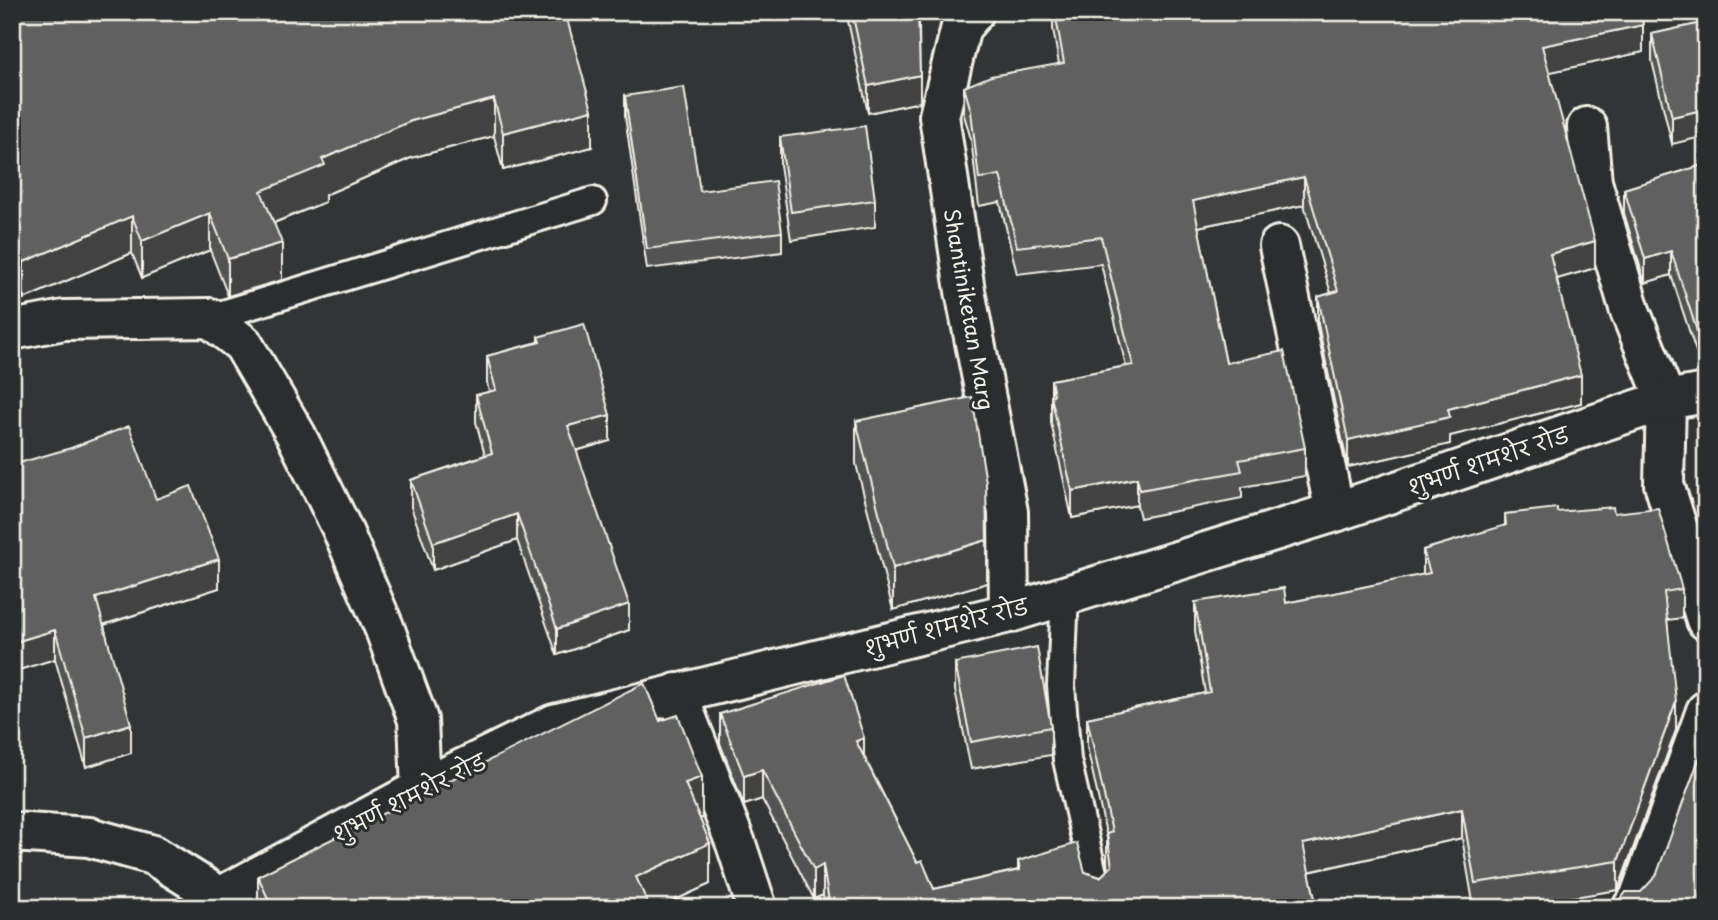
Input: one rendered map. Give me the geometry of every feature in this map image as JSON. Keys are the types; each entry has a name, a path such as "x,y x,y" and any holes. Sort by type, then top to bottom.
{"street":[{"name":"Shantiniketan Marg","path":"974,12 961,27 939,116 965,291 1008,512 1009,613"},
{"path":"1587,127 1592,182 1630,311 1666,400 1664,484 1706,620"},
{"path":"1279,246 1335,512"},
{"path":"12,330 64,320 210,318 243,344 296,435 342,529 384,627 418,720 421,789"},
{"name":"शुभर्ण शमशेर रोड","path":"225,901 421,789 555,724 1009,613 1065,593 1335,512 1666,400 1706,393"},
{"path":"677,693 736,844 757,908"},
{"path":"1632,908 1639,899 1706,711"},
{"path":"12,832 89,837 153,855 225,901"}],"lane":[{"path":"210,318 593,201"},
{"path":"1065,593 1061,685 1067,760 1097,891"}],"building":[{"path":"12,12 565,12 592,110 503,133 494,99 411,121 322,159 325,165 261,191 282,243 228,259 210,213 142,241 132,216 24,262 12,236"},
{"path":"852,12 918,12 920,75 868,86"},
{"path":"1055,12 1641,12 1643,25 1542,46 1595,241 1550,254 1581,375 1448,409 1450,417 1348,440 1318,297 1338,291 1304,177 1193,201 1226,363 1284,351 1305,448 1239,460 1242,471 1140,490 1137,478 1072,491 1051,396 1054,395 1051,380 1133,365 1101,237 1017,247 1000,175 979,179 971,111 964,87 991,76 1064,63"},
{"path":"1706,22 1706,109 1672,117 1652,34"},
{"path":"684,87 700,191 775,181 782,232 647,249 625,96"},
{"path":"865,126 875,200 791,212 780,137"},
{"path":"1706,164 1706,339 1700,340 1671,251 1645,259 1624,189"},
{"path":"584,324 610,415 568,426 629,604 557,629 517,514 433,543 411,480 492,453 476,395 496,390 487,356 540,342 538,337"},
{"path":"972,397 986,482 987,540 893,568 856,421"},
{"path":"129,426 156,499 191,486 219,559 96,598 131,724 86,738 55,630 12,643 12,465 71,448"},
{"path":"1613,507 1614,513 1658,508 1682,589 1664,592 1676,701 1618,861 1475,883 1462,809 1303,844 1317,908 1155,908 1154,905 1145,908 830,908 823,865 814,870 762,770 744,776 720,714 844,675 864,738 856,741 917,862 922,860 934,889 1020,870 1018,861 1077,843 1085,872 1100,877 1112,866 1107,834 1112,832 1087,718 1210,692 1195,602 1284,588 1286,603 1430,573 1423,550 1506,525 1505,514 1557,508 1557,512"},
{"path":"1037,647 1051,727 971,742 955,663"},
{"path":"644,683 660,721 678,715 702,777 685,783 710,843 636,877 650,908 272,908 258,876"},
{"path":"1706,740 1706,908 1614,908 1626,892 1641,892 1656,876"}]}
